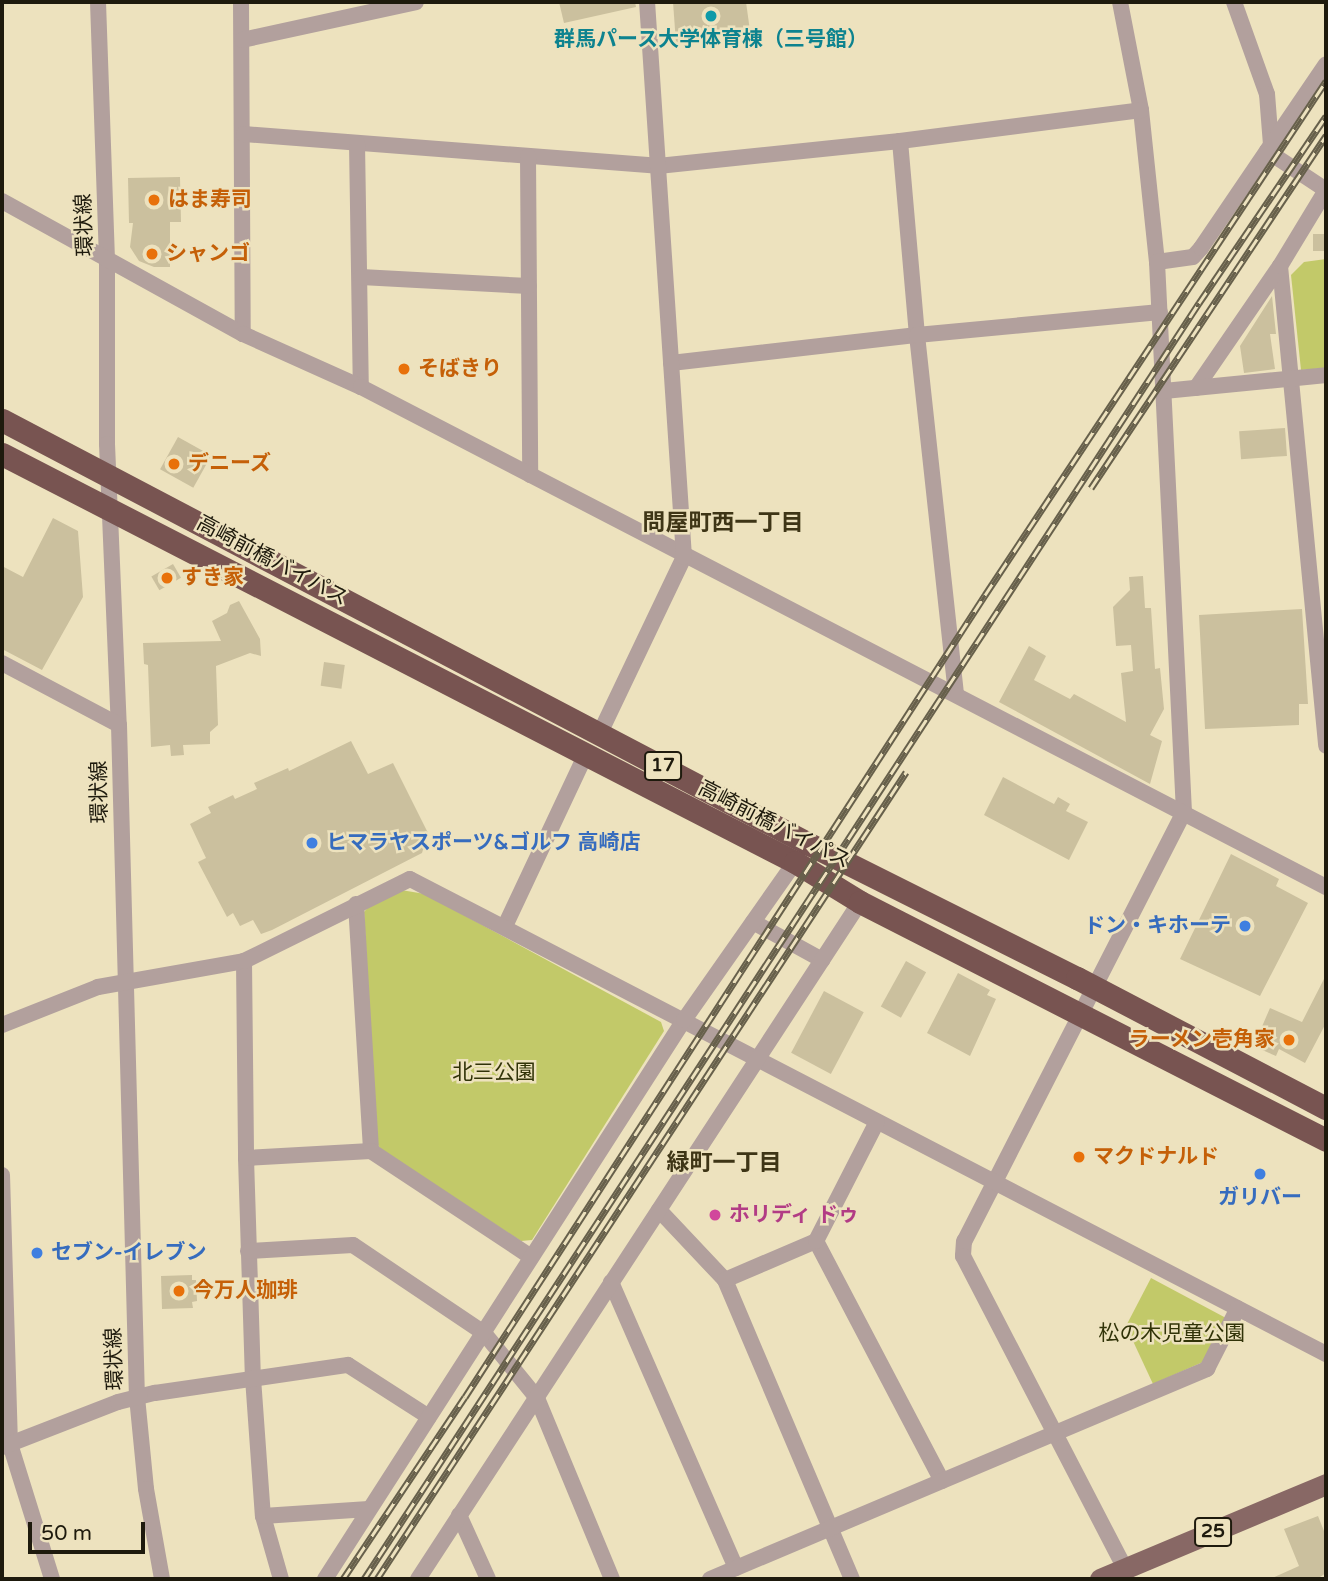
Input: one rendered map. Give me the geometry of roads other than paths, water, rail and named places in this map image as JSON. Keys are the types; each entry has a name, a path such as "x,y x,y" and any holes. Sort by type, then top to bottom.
{"highway":[{"name":"高崎前橋バイパス","path":"2,420 809,844 1096,988 1326,1108"},
{"name":"高崎前橋バイパス","path":"2,454 795,862 860,902 1083,1013 1326,1140"}],"main road":[{"name":"25","path":"1100,1579 1326,1484"}],"street":[{"name":"環状線","path":"98,2 107,260 108,474 119,725 137,1398 146,1489 162,1579"},
{"path":"241,2 244,134 243,334"},
{"path":"242,40 416,2"},
{"path":"600,733 684,557 647,2"},
{"path":"1120,2 1141,110 1157,262 1184,812 964,1241 963,1256 1125,1569"},
{"path":"1234,2 1267,94 1269,148"},
{"path":"1157,262 1193,257 1326,64"},
{"path":"244,134 658,166 900,141 1141,110"},
{"path":"900,141 917,335 956,693"},
{"path":"357,143 361,277 360,387"},
{"path":"1196,388 1280,266 1326,190 1269,148"},
{"path":"528,156 530,475"},
{"path":"2,201 243,334 360,387 684,557 956,693 1326,887"},
{"path":"1280,266 1322,659 1326,746"},
{"path":"361,277 529,286"},
{"path":"671,363 917,335 1160,312"},
{"path":"1164,391 1326,375"},
{"path":"2,663 119,725"},
{"path":"505,926 586,754"},
{"path":"325,1579 684,1020 795,862"},
{"path":"2,1025 98,987 244,961 410,879 505,926 877,1122 996,1180 1326,1354"},
{"path":"418,1579 860,902"},
{"path":"356,904 371,1151"},
{"path":"753,922 822,960"},
{"path":"244,961 248,1251 253,1378 263,1516 281,1579"},
{"path":"725,1280 816,1241 877,1122"},
{"path":"246,1158 371,1151 531,1257"},
{"path":"2,1175 6,1446 52,1579"},
{"path":"659,1210 725,1280 852,1579"},
{"path":"816,1241 942,1481"},
{"path":"248,1251 353,1245 484,1333 537,1398 612,1579"},
{"path":"611,1282 736,1568"},
{"path":"710,1579 1055,1435 1207,1368 1238,1308"},
{"path":"6,1446 137,1398 348,1365 429,1417"},
{"path":"263,1516 369,1509"},
{"path":"459,1515 488,1579"}],"railway":[{"path":"343,1579 465,1397 985,595 1326,81"},
{"path":"364,1579 1199,303 1326,116"},
{"path":"1091,488 1326,135"},
{"path":"377,1579 906,772"}],"place":[{"name":"群馬パース大学体育棟（三号館）","path":"711,16"},
{"name":"はま寿司","path":"154,200"},
{"name":"シャンゴ","path":"152,254"},
{"name":"そばきり","path":"404,369"},
{"name":"デニーズ","path":"174,464"},
{"name":"すき家","path":"167,578"},
{"name":"ヒマラヤスポーツ&ゴルフ 高崎店","path":"312,843"},
{"name":"ドン・キホーテ","path":"1245,926"},
{"name":"ラーメン壱角家","path":"1289,1040"},
{"name":"マクドナルド","path":"1079,1157"},
{"name":"ガリバー","path":"1260,1174"},
{"name":"ホリディ ドゥ","path":"715,1215"},
{"name":"セブン-イレブン","path":"37,1253"},
{"name":"今万人珈琲","path":"179,1291"}],"district":[{"name":"問屋町西一丁目","path":"723,523"},
{"name":"緑町一丁目","path":"724,1163"}],"park label":[{"name":"北三公園","path":"494,1073"},
{"name":"松の木児童公園","path":"1172,1334"}]}
